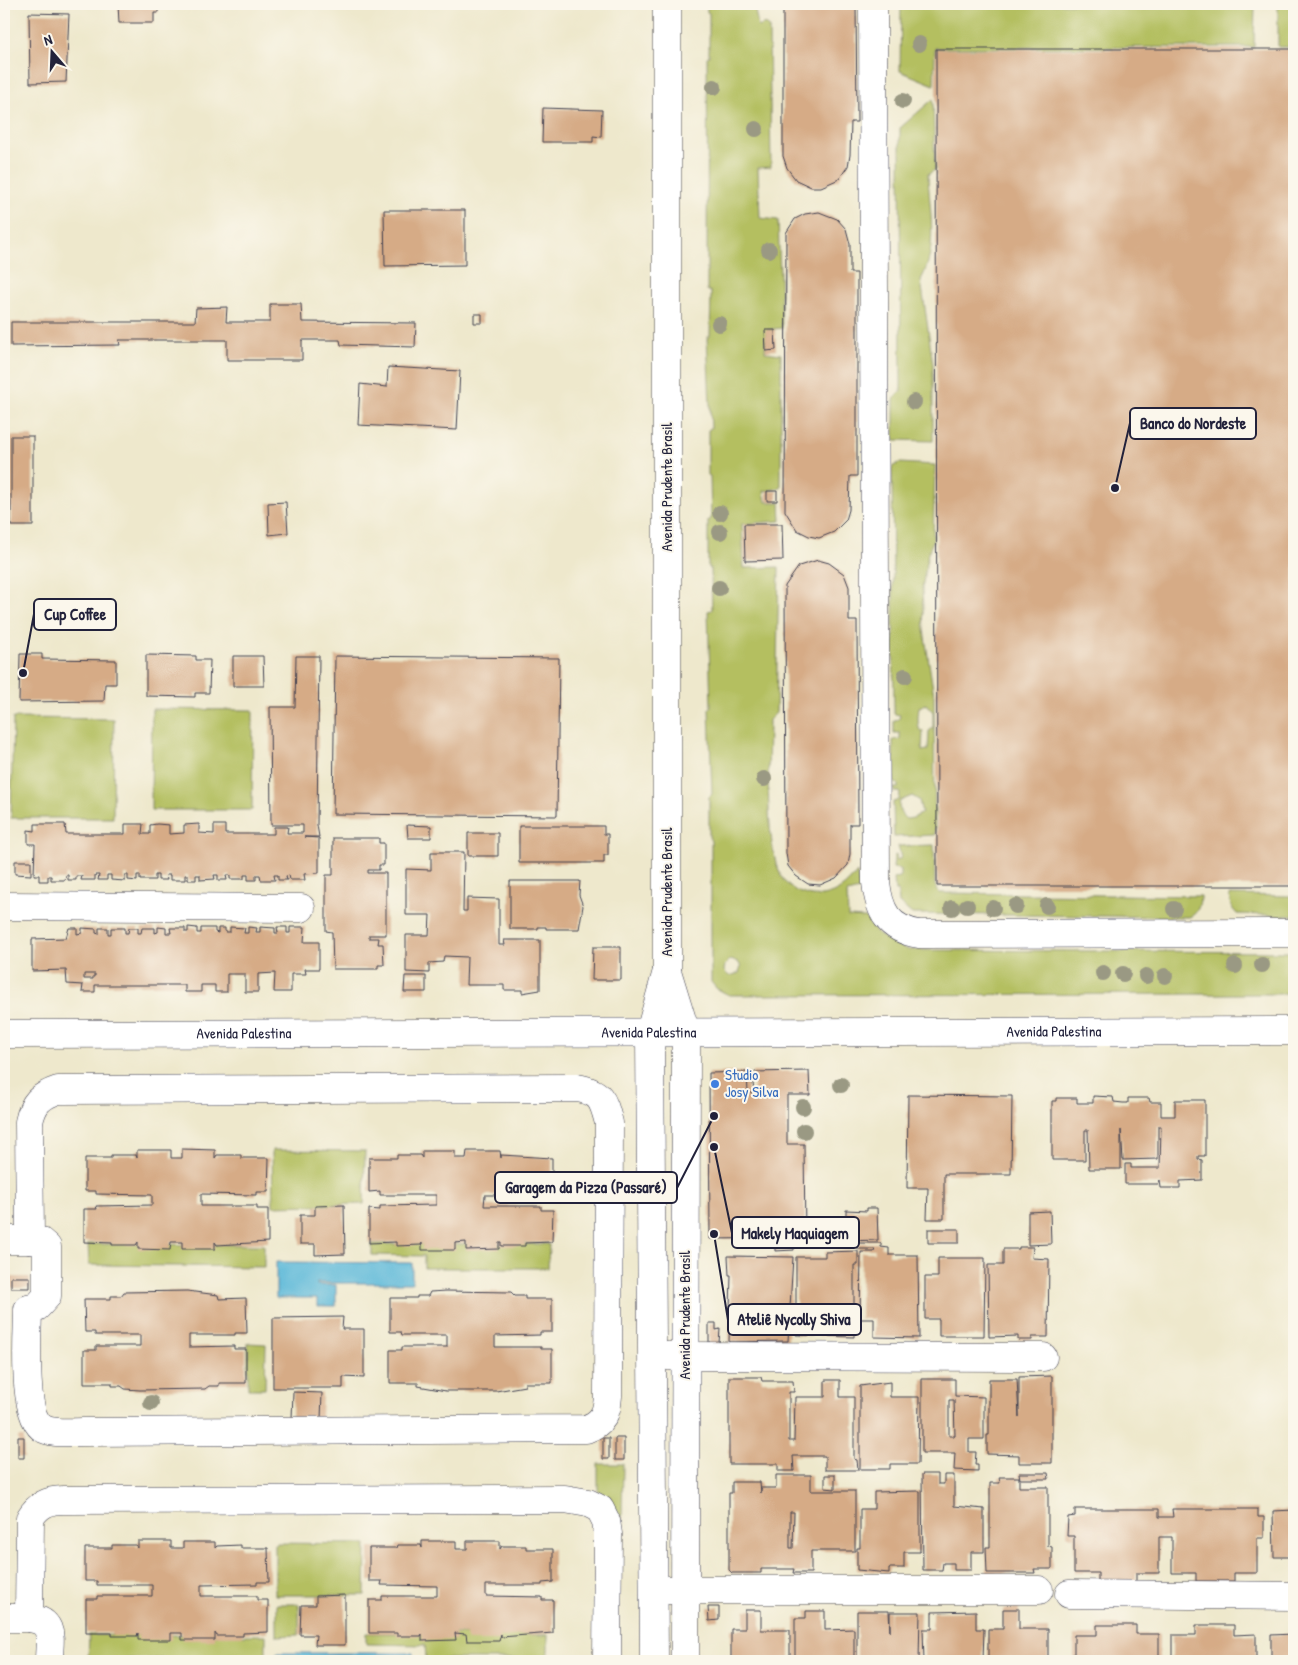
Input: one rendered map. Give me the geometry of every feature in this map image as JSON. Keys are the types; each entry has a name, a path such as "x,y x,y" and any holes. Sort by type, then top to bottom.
{"street":[{"name":"Avenida Prudente Brasil","path":"654,1661 650,1032 667,971 667,4"},
{"path":"873,4 876,882 882,910 890,920 903,930 919,934 1294,933"},
{"path":"4,906 301,908"},
{"name":"Avenida Prudente Brasil","path":"667,971 686,1033 685,1661"},
{"name":"Avenida Palestina","path":"4,1034 1294,1031"},
{"path":"577,1088 595,1092 603,1100 609,1123 607,1409 602,1421 586,1429 83,1432 44,1429 33,1415 29,1400 16,1308 37,1308 47,1296 47,1247 40,1241 17,1240 32,1108 42,1096 58,1090 577,1088"},
{"path":"653,1357 1043,1357"},
{"path":"49,1661 49,1632 46,1625 37,1619 16,1618 30,1518 37,1508 54,1500 565,1499 588,1503 600,1509 606,1521 608,1661"},
{"path":"654,1590 1039,1590"},
{"path":"1069,1594 1294,1596"}],"green space":[{"path":"707,4 754,4 758,27 765,24 769,29 771,167 758,168 760,218 778,220 782,328 766,330 765,352 781,354 781,488 764,491 766,502 780,502 781,521 742,524 744,568 779,567 776,713 769,720 768,780 773,851 778,869 785,882 801,893 819,896 832,893 843,887 857,872 859,890 847,893 848,917 866,918 884,938 909,950 1294,952 1294,994 729,995 717,989 711,982 711,841 709,837 709,797 712,794 708,611 712,610 711,569 708,568 708,521 711,519 710,476 708,475 708,430 711,428 707,338 710,336 711,292 707,290 707,57 709,56 709,13 707,12","holes":["730,960 738,962 741,967 739,973 729,976 724,971 725,965"]},
{"path":"901,4 1255,4 1254,47 935,48 934,85 900,71"},
{"path":"1278,4 1294,4 1294,47 1278,47"},
{"path":"933,99 935,170 928,174 932,228 930,254 921,280 933,364 933,441 894,440 894,399 901,391 900,128"},
{"path":"899,463 935,465 933,541 928,553 922,589 924,630 934,696 935,835 894,837 893,802 899,800 900,792 894,792 894,788 898,788 898,784 894,783 893,740 900,739 900,733 894,733 894,720 899,719 900,715 894,714 892,467","holes":["926,704 933,712 933,728 929,731 928,750 922,751 923,731 920,731 919,728 918,713 919,707","912,796 919,800 922,813 913,818 906,819 900,811 900,801"]},
{"path":"152,709 253,710 252,810 151,810"},
{"path":"13,718 114,719 113,818 11,818"},
{"path":"934,845 935,885 939,893 1200,896 1199,906 1195,914 1189,917 912,914 899,903 898,891 895,891 894,878 900,877 900,869 893,868 894,856 896,855 897,860 901,858 898,846"},
{"path":"1229,895 1294,896 1294,916 1237,914 1231,907"},
{"path":"272,1150 365,1151 364,1204 273,1206"},
{"path":"88,1244 264,1245 264,1267 89,1265"},
{"path":"372,1244 549,1244 548,1268 424,1268 424,1256 372,1255"},
{"path":"248,1343 266,1344 265,1389 248,1389"},
{"path":"598,1464 623,1464 622,1520 612,1503 598,1490"},
{"path":"275,1543 366,1544 365,1595 275,1595"},
{"path":"277,1604 299,1604 299,1635 277,1636"},
{"path":"366,1633 548,1635 548,1659 426,1659 425,1645 366,1644"},
{"path":"89,1635 266,1635 266,1658 88,1659"}],"water":[{"path":"276,1262 412,1263 412,1283 317,1283 317,1285 336,1285 336,1306 317,1306 317,1298 276,1298"},
{"path":"277,1653 413,1653 413,1661 277,1661"}],"building":[{"path":"118,4 158,4 158,13 154,13 154,23 119,23"},
{"path":"253,4 268,4 268,6 253,6"},
{"path":"317,4 360,4 360,6 317,6"},
{"path":"783,4 856,4 857,122 851,122 848,166 839,179 821,187 811,187 796,180 787,168 783,156"},
{"path":"29,13 69,14 66,82 30,83"},
{"path":"936,49 1294,49 1294,886 937,886"},
{"path":"543,108 602,110 601,137 593,136 593,142 542,142"},
{"path":"384,210 465,210 465,265 385,266"},
{"path":"819,212 837,219 846,229 850,244 850,273 857,273 857,476 850,476 849,510 846,520 834,532 819,538 809,536 797,530 785,511 786,233 795,219 805,214"},
{"path":"270,304 301,304 302,322 416,323 415,347 341,345 340,340 302,340 302,360 227,360 227,340 119,340 120,345 11,346 11,322 195,322 196,308 227,307 226,322 270,322"},
{"path":"474,314 482,314 482,323 474,323"},
{"path":"765,330 775,330 776,350 766,351"},
{"path":"388,367 460,371 457,430 358,425 360,384 387,387"},
{"path":"11,436 33,436 33,526 11,526"},
{"path":"767,491 777,491 777,501 767,501"},
{"path":"286,502 288,533 269,535 268,503"},
{"path":"744,524 782,524 783,560 745,561"},
{"path":"818,560 829,563 844,574 849,587 849,621 857,621 858,824 850,824 848,865 836,878 820,885 808,884 796,876 788,866 786,853 785,586 799,566"},
{"path":"20,654 42,654 42,659 116,660 116,684 105,684 104,701 19,702"},
{"path":"146,655 196,656 196,660 210,660 209,693 195,693 195,697 146,696"},
{"path":"233,656 263,656 264,686 233,686"},
{"path":"296,656 319,656 317,825 319,837 304,837 319,838 319,873 304,874 305,880 290,880 289,875 286,876 287,880 278,880 278,875 274,875 275,880 261,880 260,875 256,875 256,880 248,880 248,875 244,875 244,879 230,879 230,875 226,875 227,880 218,880 218,875 214,875 215,879 200,880 200,875 196,875 196,880 188,880 188,875 185,875 185,880 170,880 170,875 166,875 167,880 158,880 158,875 155,875 155,880 140,880 140,875 137,875 137,881 128,880 128,875 125,875 125,881 111,880 111,875 107,875 107,880 98,880 99,875 95,875 95,880 81,880 82,876 76,876 76,880 68,880 68,875 66,875 65,880 51,880 51,876 48,876 48,881 39,881 39,875 34,875 35,844 28,844 28,830 35,831 35,824 65,824 66,834 125,834 125,824 143,824 142,834 150,834 150,825 157,824 169,825 169,834 184,833 184,825 199,824 199,833 214,834 214,825 225,825 225,834 274,834 274,827 288,827 287,833 303,833 303,825 271,825 270,707 295,707"},
{"path":"335,656 559,658 557,816 333,814"},
{"path":"407,825 431,826 431,838 408,838"},
{"path":"519,826 604,826 604,834 608,834 608,855 604,855 604,863 519,863"},
{"path":"468,833 498,833 498,856 468,856"},
{"path":"333,838 379,838 379,843 384,843 384,865 379,865 379,870 368,870 368,873 386,873 386,935 369,935 369,938 379,938 378,944 383,944 384,965 378,965 378,969 333,969 332,932 326,931 326,875 333,875"},
{"path":"431,852 464,852 463,911 467,911 467,898 499,899 499,945 505,945 504,940 540,940 540,990 522,993 522,990 504,990 504,985 466,985 467,957 444,956 443,962 429,963 429,973 406,972 406,935 429,935 430,915 406,915 406,869 431,870"},
{"path":"15,861 31,861 31,875 15,874"},
{"path":"510,881 580,881 579,895 583,906 579,929 546,929 546,927 538,927 538,929 510,929"},
{"path":"158,927 166,928 166,933 171,933 170,928 185,928 185,932 188,932 188,927 197,928 197,933 201,933 201,928 215,928 215,932 218,933 218,928 225,928 225,932 230,932 230,927 245,928 244,933 248,933 248,927 257,928 256,932 260,932 260,927 275,928 275,933 278,933 277,927 287,927 287,933 290,933 290,927 305,927 304,942 319,942 319,969 305,969 306,974 291,974 291,992 274,992 275,973 258,974 258,992 245,992 245,974 227,974 227,992 215,992 215,985 201,985 201,992 185,992 185,985 95,985 95,992 82,992 83,985 67,984 66,970 32,971 32,939 66,938 69,928 77,928 77,934 82,933 82,928 96,929 96,933 99,934 99,928 108,928 108,934 111,934 111,928 125,928 125,933 128,933 129,928 138,928 138,933 141,933 142,928 155,928 155,933 158,932","holes":["84,974 95,974 93,979 84,979"]},
{"path":"593,947 621,947 621,980 592,980"},
{"path":"405,976 426,976 426,992 404,992"},
{"path":"809,1071 810,1095 787,1095 787,1144 804,1144 805,1238 710,1239 709,1073 747,1072 748,1093 754,1093 752,1072"},
{"path":"908,1095 1012,1096 1011,1174 944,1174 944,1219 927,1219 928,1188 907,1188"},
{"path":"1093,1096 1113,1097 1114,1102 1123,1103 1128,1103 1128,1098 1149,1098 1150,1102 1161,1102 1161,1116 1175,1116 1175,1100 1205,1100 1205,1156 1198,1156 1198,1159 1202,1160 1202,1180 1180,1181 1180,1188 1161,1188 1160,1180 1158,1184 1125,1184 1125,1164 1131,1164 1131,1168 1160,1168 1161,1126 1158,1126 1158,1159 1123,1160 1121,1130 1121,1169 1089,1169 1088,1130 1085,1130 1085,1160 1052,1160 1052,1101 1056,1101 1056,1098 1077,1098 1077,1103 1093,1103"},
{"path":"182,1149 215,1150 215,1158 217,1155 241,1155 241,1158 269,1158 268,1192 256,1192 256,1195 201,1194 201,1206 257,1206 257,1209 268,1209 268,1242 217,1245 215,1242 215,1249 182,1249 182,1242 171,1242 170,1250 138,1249 138,1242 136,1245 112,1245 112,1243 84,1242 84,1209 97,1209 96,1206 152,1205 152,1195 96,1194 96,1191 85,1191 85,1158 111,1158 111,1155 136,1155 137,1158 137,1150 171,1150 171,1158 182,1158"},
{"path":"422,1151 455,1151 455,1158 466,1158 467,1151 500,1151 501,1158 501,1155 552,1158 552,1192 541,1192 541,1195 485,1195 484,1206 541,1206 541,1210 553,1210 552,1242 525,1243 525,1246 501,1246 501,1242 499,1242 499,1249 466,1250 466,1242 455,1243 455,1250 422,1250 422,1243 421,1245 396,1246 396,1242 369,1243 369,1209 380,1210 380,1206 436,1205 436,1195 380,1195 380,1191 369,1192 369,1158 397,1158 397,1155 420,1155 422,1158"},
{"path":"344,1205 345,1254 315,1255 315,1244 300,1244 300,1215 315,1215 315,1206"},
{"path":"867,1208 877,1208 878,1240 846,1241 846,1210 867,1211"},
{"path":"1050,1211 1051,1244 1028,1245 1028,1212"},
{"path":"928,1229 959,1229 959,1243 928,1243"},
{"path":"794,1241 794,1250 775,1251 775,1242"},
{"path":"858,1243 881,1243 881,1247 889,1248 889,1255 918,1255 919,1338 874,1337 874,1319 860,1319 861,1252 874,1252 875,1249 858,1249"},
{"path":"1019,1247 1033,1247 1032,1258 1049,1259 1048,1337 1032,1337 1032,1340 1018,1340 1018,1336 989,1337 988,1265 1003,1265 1003,1249 1019,1249"},
{"path":"858,1251 858,1265 854,1265 854,1337 796,1335 796,1257 825,1257 825,1252"},
{"path":"728,1256 793,1257 788,1341 729,1342 731,1275 729,1275"},
{"path":"938,1258 985,1258 984,1336 939,1336 939,1319 925,1319 925,1277 938,1277"},
{"path":"11,1277 30,1277 30,1288 11,1288"},
{"path":"187,1291 218,1295 219,1299 246,1298 247,1333 235,1333 235,1335 189,1335 189,1347 234,1346 234,1349 246,1349 246,1383 219,1383 219,1386 209,1386 205,1389 140,1390 112,1386 112,1383 84,1383 84,1350 96,1350 96,1346 140,1346 140,1335 95,1335 95,1332 85,1332 84,1299 111,1299 111,1296 121,1296 124,1292"},
{"path":"430,1292 511,1292 515,1296 525,1296 525,1299 552,1299 552,1332 540,1332 540,1335 495,1336 495,1347 541,1347 541,1349 552,1349 552,1383 525,1383 525,1386 496,1391 446,1391 418,1386 418,1383 390,1383 390,1350 402,1350 402,1347 447,1347 447,1335 402,1335 401,1332 390,1332 390,1298 417,1298 417,1296 428,1296"},
{"path":"343,1317 342,1329 364,1329 364,1378 343,1377 343,1388 273,1388 273,1318"},
{"path":"709,1323 716,1323 716,1330 720,1329 719,1343 709,1345"},
{"path":"1052,1376 1052,1463 1019,1463 1019,1455 987,1454 989,1379 1017,1379 1019,1417 1019,1377"},
{"path":"729,1377 761,1377 762,1381 793,1381 794,1392 789,1392 789,1441 794,1441 795,1397 825,1397 825,1380 840,1380 840,1397 854,1397 854,1459 857,1460 858,1470 825,1470 825,1456 793,1456 794,1471 778,1471 778,1464 729,1464"},
{"path":"922,1379 955,1379 955,1396 984,1397 984,1439 969,1439 969,1452 976,1452 975,1465 978,1465 978,1471 954,1470 955,1453 922,1453","holes":["949,1400 954,1400 955,1436 949,1436"]},
{"path":"890,1382 890,1397 919,1397 918,1464 890,1464 890,1469 860,1469 860,1386"},
{"path":"293,1392 322,1393 321,1419 292,1418"},
{"path":"18,1437 24,1437 24,1458 18,1458"},
{"path":"603,1438 609,1438 609,1459 603,1459"},
{"path":"615,1438 624,1438 624,1460 615,1460"},
{"path":"1019,1473 1048,1473 1049,1479 1020,1479"},
{"path":"922,1474 938,1474 938,1484 944,1484 944,1475 954,1475 954,1506 984,1509 984,1552 971,1552 971,1570 954,1570 954,1563 943,1563 942,1570 923,1570"},
{"path":"776,1475 811,1475 811,1491 855,1491 855,1551 811,1551 811,1573 793,1573 794,1569 761,1569 761,1573 732,1573 729,1570 729,1493 732,1493 732,1482 760,1482 761,1493 761,1488 776,1488","holes":["790,1512 794,1512 793,1548 790,1548"]},
{"path":"825,1475 835,1475 835,1489 825,1488"},
{"path":"999,1477 1019,1477 1019,1487 1048,1487 1048,1546 1052,1547 1052,1569 1034,1569 1035,1573 987,1573 986,1547 990,1547 990,1483 1000,1483"},
{"path":"920,1491 920,1552 904,1552 904,1568 889,1568 889,1573 857,1570 857,1548 860,1548 860,1509 874,1509 874,1492"},
{"path":"1075,1509 1159,1509 1159,1517 1173,1517 1172,1509 1258,1509 1258,1517 1264,1517 1264,1538 1257,1538 1257,1573 1234,1573 1234,1581 1196,1581 1196,1573 1172,1573 1172,1537 1159,1537 1159,1573 1136,1573 1136,1582 1098,1582 1098,1573 1074,1573 1074,1536 1067,1536 1068,1517 1075,1516"},
{"path":"1294,1510 1294,1557 1274,1557 1273,1511"},
{"path":"138,1541 171,1541 171,1548 183,1548 183,1542 215,1542 215,1548 217,1546 241,1545 241,1548 268,1548 269,1582 201,1585 201,1596 257,1596 257,1600 268,1600 268,1632 243,1633 243,1636 217,1636 215,1633 215,1640 182,1640 182,1633 171,1633 171,1640 138,1640 138,1633 137,1636 112,1636 112,1633 86,1633 86,1599 97,1599 97,1596 152,1596 152,1585 97,1585 97,1581 85,1581 85,1548 112,1548 112,1545 136,1545 138,1548"},
{"path":"422,1541 456,1541 456,1549 467,1549 467,1541 500,1541 500,1549 502,1546 526,1546 526,1549 553,1549 553,1582 542,1583 542,1585 486,1585 486,1596 542,1597 542,1600 553,1600 553,1633 501,1637 501,1634 499,1641 467,1641 466,1634 455,1633 456,1640 422,1641 422,1634 421,1636 397,1636 397,1633 369,1633 369,1600 382,1600 382,1596 437,1596 437,1586 381,1585 382,1581 369,1581 369,1548 396,1548 397,1545 421,1545 422,1548"},
{"path":"345,1595 345,1645 315,1645 316,1635 300,1635 301,1605 316,1605 316,1596"},
{"path":"708,1607 719,1607 719,1620 709,1621"},
{"path":"1003,1609 1019,1609 1019,1629 1048,1629 1048,1661 988,1661 988,1629 1003,1629"},
{"path":"745,1610 761,1610 761,1630 790,1630 790,1661 731,1661 731,1629 745,1629"},
{"path":"806,1611 825,1611 825,1630 854,1629 854,1661 795,1661 795,1618 806,1618"},
{"path":"857,1611 889,1611 890,1632 890,1612 920,1612 919,1661 857,1661"},
{"path":"976,1611 976,1629 984,1629 983,1661 924,1661 923,1629 932,1629 932,1612"},
{"path":"1097,1625 1136,1625 1136,1634 1159,1634 1159,1661 1074,1661 1074,1635 1097,1635"},
{"path":"1196,1625 1234,1625 1234,1635 1256,1634 1256,1661 1172,1661 1172,1635 1196,1635"},
{"path":"1294,1634 1294,1661 1271,1661 1271,1635"},
{"path":"11,1658 26,1659 26,1661 11,1661"}],"place":[{"name":"Banco do Nordeste","path":"1115,488"},
{"name":"Cup Coffee","path":"23,673"},
{"name":"Studio Josy Silva","path":"715,1084"},
{"name":"Garagem da Pizza (Passaré)","path":"714,1116"},
{"name":"Makely Maquiagem","path":"714,1147"},
{"name":"Ateliê Nycolly Shiva","path":"714,1234"}]}
